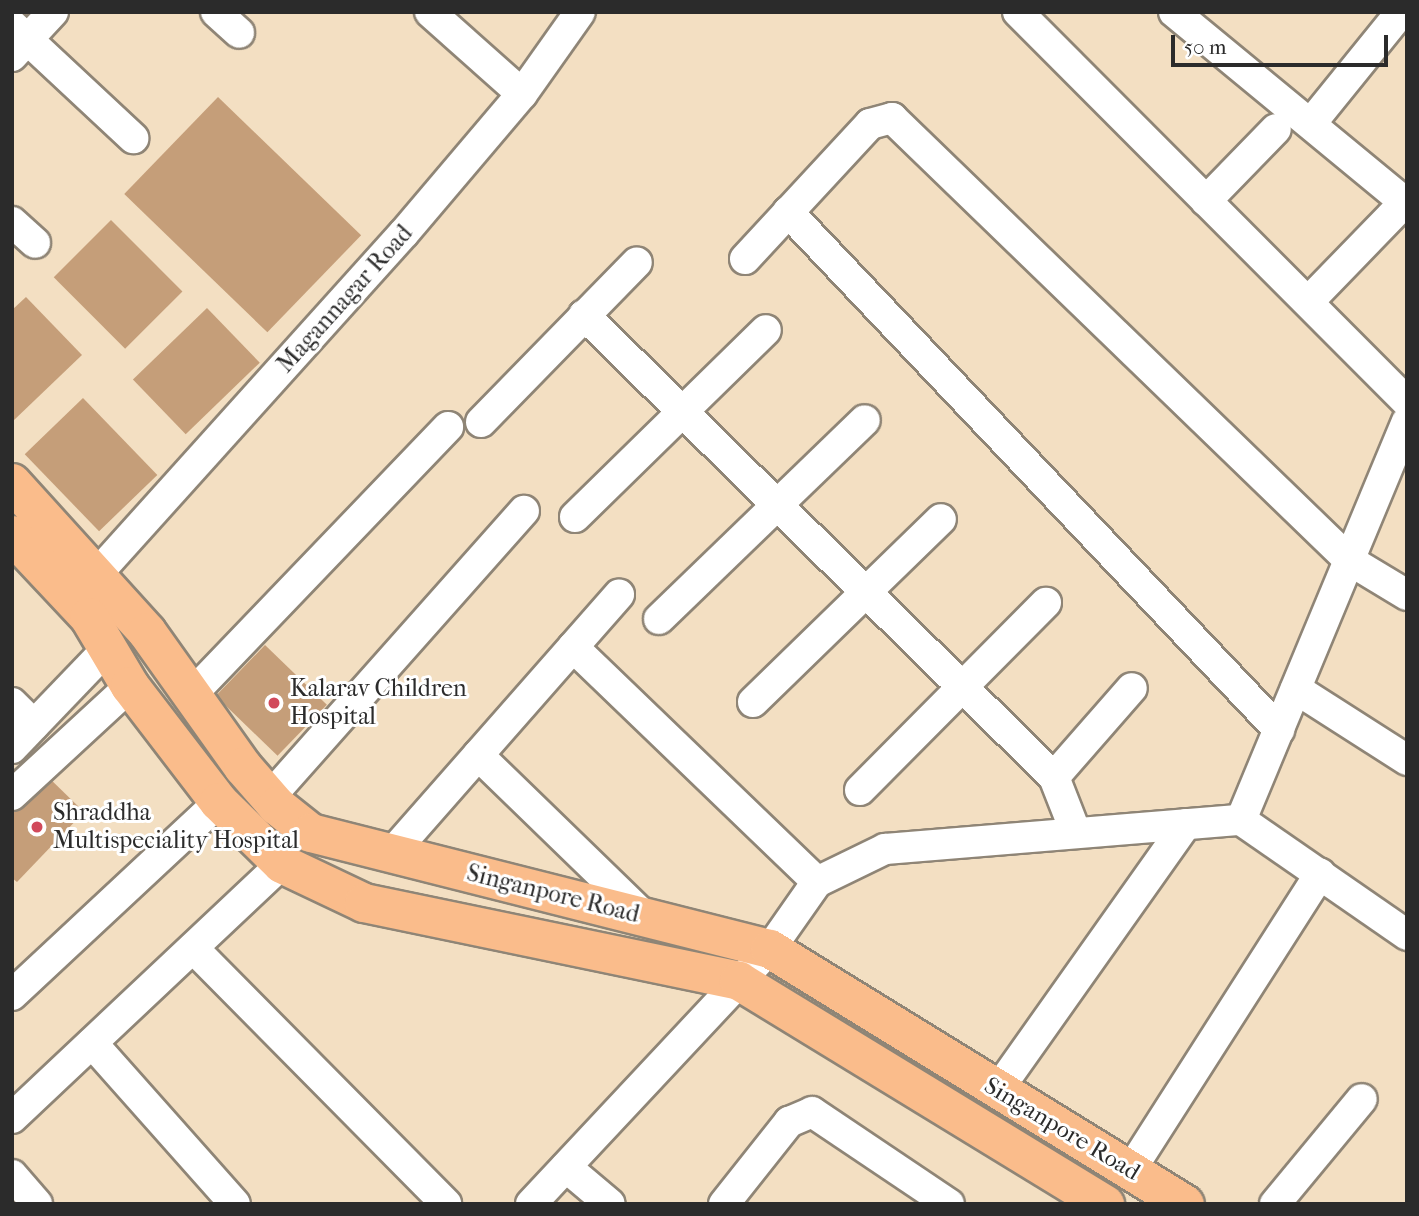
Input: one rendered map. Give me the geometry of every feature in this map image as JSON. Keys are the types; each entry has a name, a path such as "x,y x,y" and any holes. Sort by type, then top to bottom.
{"main road":[{"name":"Singanpore Road","path":"12,483 147,632 269,798 311,833 770,949 997,1091 1185,1204"},
{"name":"Singanpore Road","path":"12,536 89,617 106,650 130,686 219,802 282,864 364,903 739,981 1105,1204"}],"street":[{"path":"53,12 17,40 133,138"},
{"path":"216,12 239,33"},
{"path":"430,12 522,94"},
{"name":"Magannagar Road","path":"96,575 351,293 522,94 580,12"},
{"path":"1018,12 1407,402"},
{"path":"1188,17 1406,203 1308,302"},
{"path":"1312,122 1401,21"},
{"path":"746,259 870,124 892,118 1349,560 1407,595"},
{"path":"1206,201 1276,129"},
{"path":"788,212 1279,730"},
{"path":"12,222 35,243"},
{"path":"481,422 637,262"},
{"path":"584,315 1054,778 1076,834"},
{"path":"575,517 766,330"},
{"path":"659,619 865,420"},
{"path":"1241,820 1407,422"},
{"path":"192,694 448,427"},
{"path":"269,798 524,510"},
{"path":"753,702 941,519"},
{"path":"392,853 619,595"},
{"path":"860,790 1046,603"},
{"path":"573,646 817,882"},
{"path":"12,748 106,650"},
{"path":"12,795 130,686"},
{"path":"1054,778 1132,688"},
{"path":"1296,689 1407,760"},
{"path":"12,703 34,725"},
{"path":"478,755 645,917"},
{"path":"12,995 219,802"},
{"path":"531,1204 770,949 817,882 885,849 1241,820 1407,935"},
{"path":"997,1091 1186,824"},
{"path":"12,1118 282,864"},
{"path":"1130,1171 1320,874"},
{"path":"193,948 446,1204"},
{"path":"92,1043 235,1204"},
{"path":"1275,1204 1362,1099"},
{"path":"724,1204 789,1122 812,1112 915,1194 949,1204"},
{"path":"566,1167 610,1204"},
{"path":"12,1175 37,1204"}],"building":[{"path":"218,97 361,235 267,332 124,194"},
{"path":"111,220 182,291 125,349 54,277"},
{"path":"26,297 82,355 12,422 12,310"},
{"path":"207,308 260,363 186,434 133,380"},
{"path":"83,398 157,475 99,531 25,454"},
{"path":"265,645 327,705 278,756 216,696"},
{"path":"43,772 84,812 17,882 12,878 12,804"}],"place":[{"name":"Kalarav Children Hospital","path":"274,703"},
{"name":"Shraddha Multispeciality Hospital","path":"37,827"}]}
